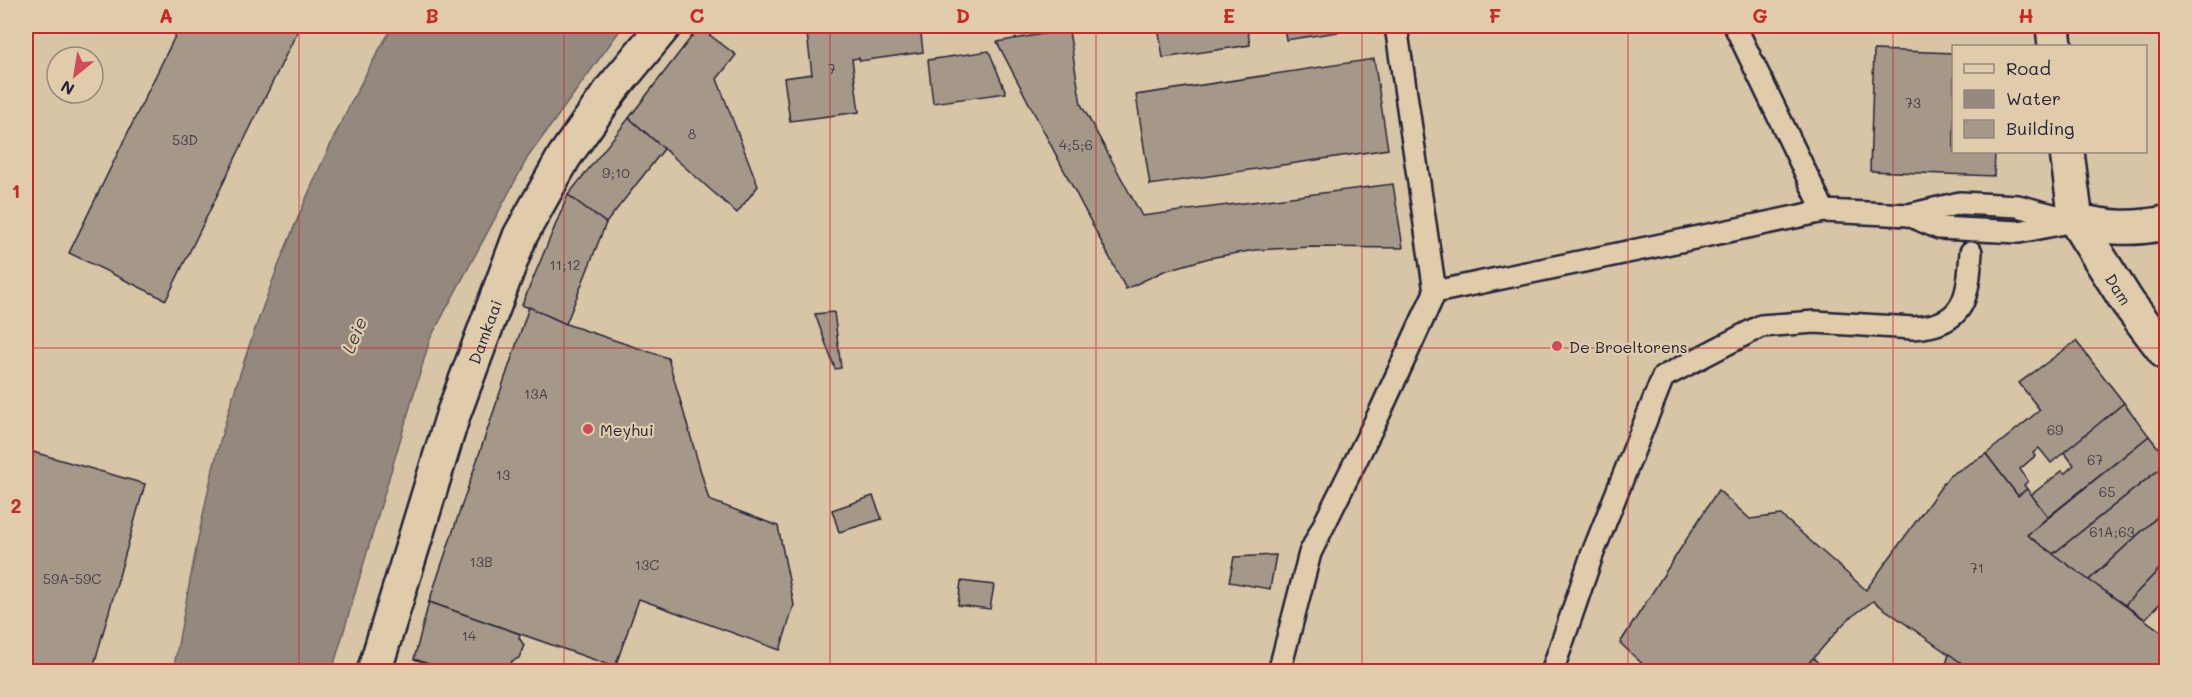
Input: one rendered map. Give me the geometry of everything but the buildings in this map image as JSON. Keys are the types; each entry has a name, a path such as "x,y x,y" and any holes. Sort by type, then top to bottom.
{"street":[{"name":"Damkaai","path":"374,672 453,415 520,236 564,157 612,89 664,26"},
{"path":"2053,26 2055,45"},
{"name":"Dam","path":"2067,153 2076,220 2128,303 2166,353"},
{"path":"2076,220 2105,227 2137,229 2166,223"}],"lane":[{"path":"1279,672 1310,553 1380,412 1435,292 1396,26"},
{"path":"1735,26 1824,211"},
{"path":"1435,292 1824,211 1909,215 1939,228 2019,232 2076,220"},
{"path":"1552,672 1592,555 1663,377 1761,326 1815,322 1913,328 1929,327 1944,322 1964,303 1969,290 1971,252"}],"water":[{"name":"Leie","path":"393,26 623,26 528,157 430,339 332,671 173,671 211,480 246,355 306,199 361,82"}],"place":[{"name":"De Broeltorens","path":"1557,346"},
{"name":"Meyhui","path":"588,429"}]}
